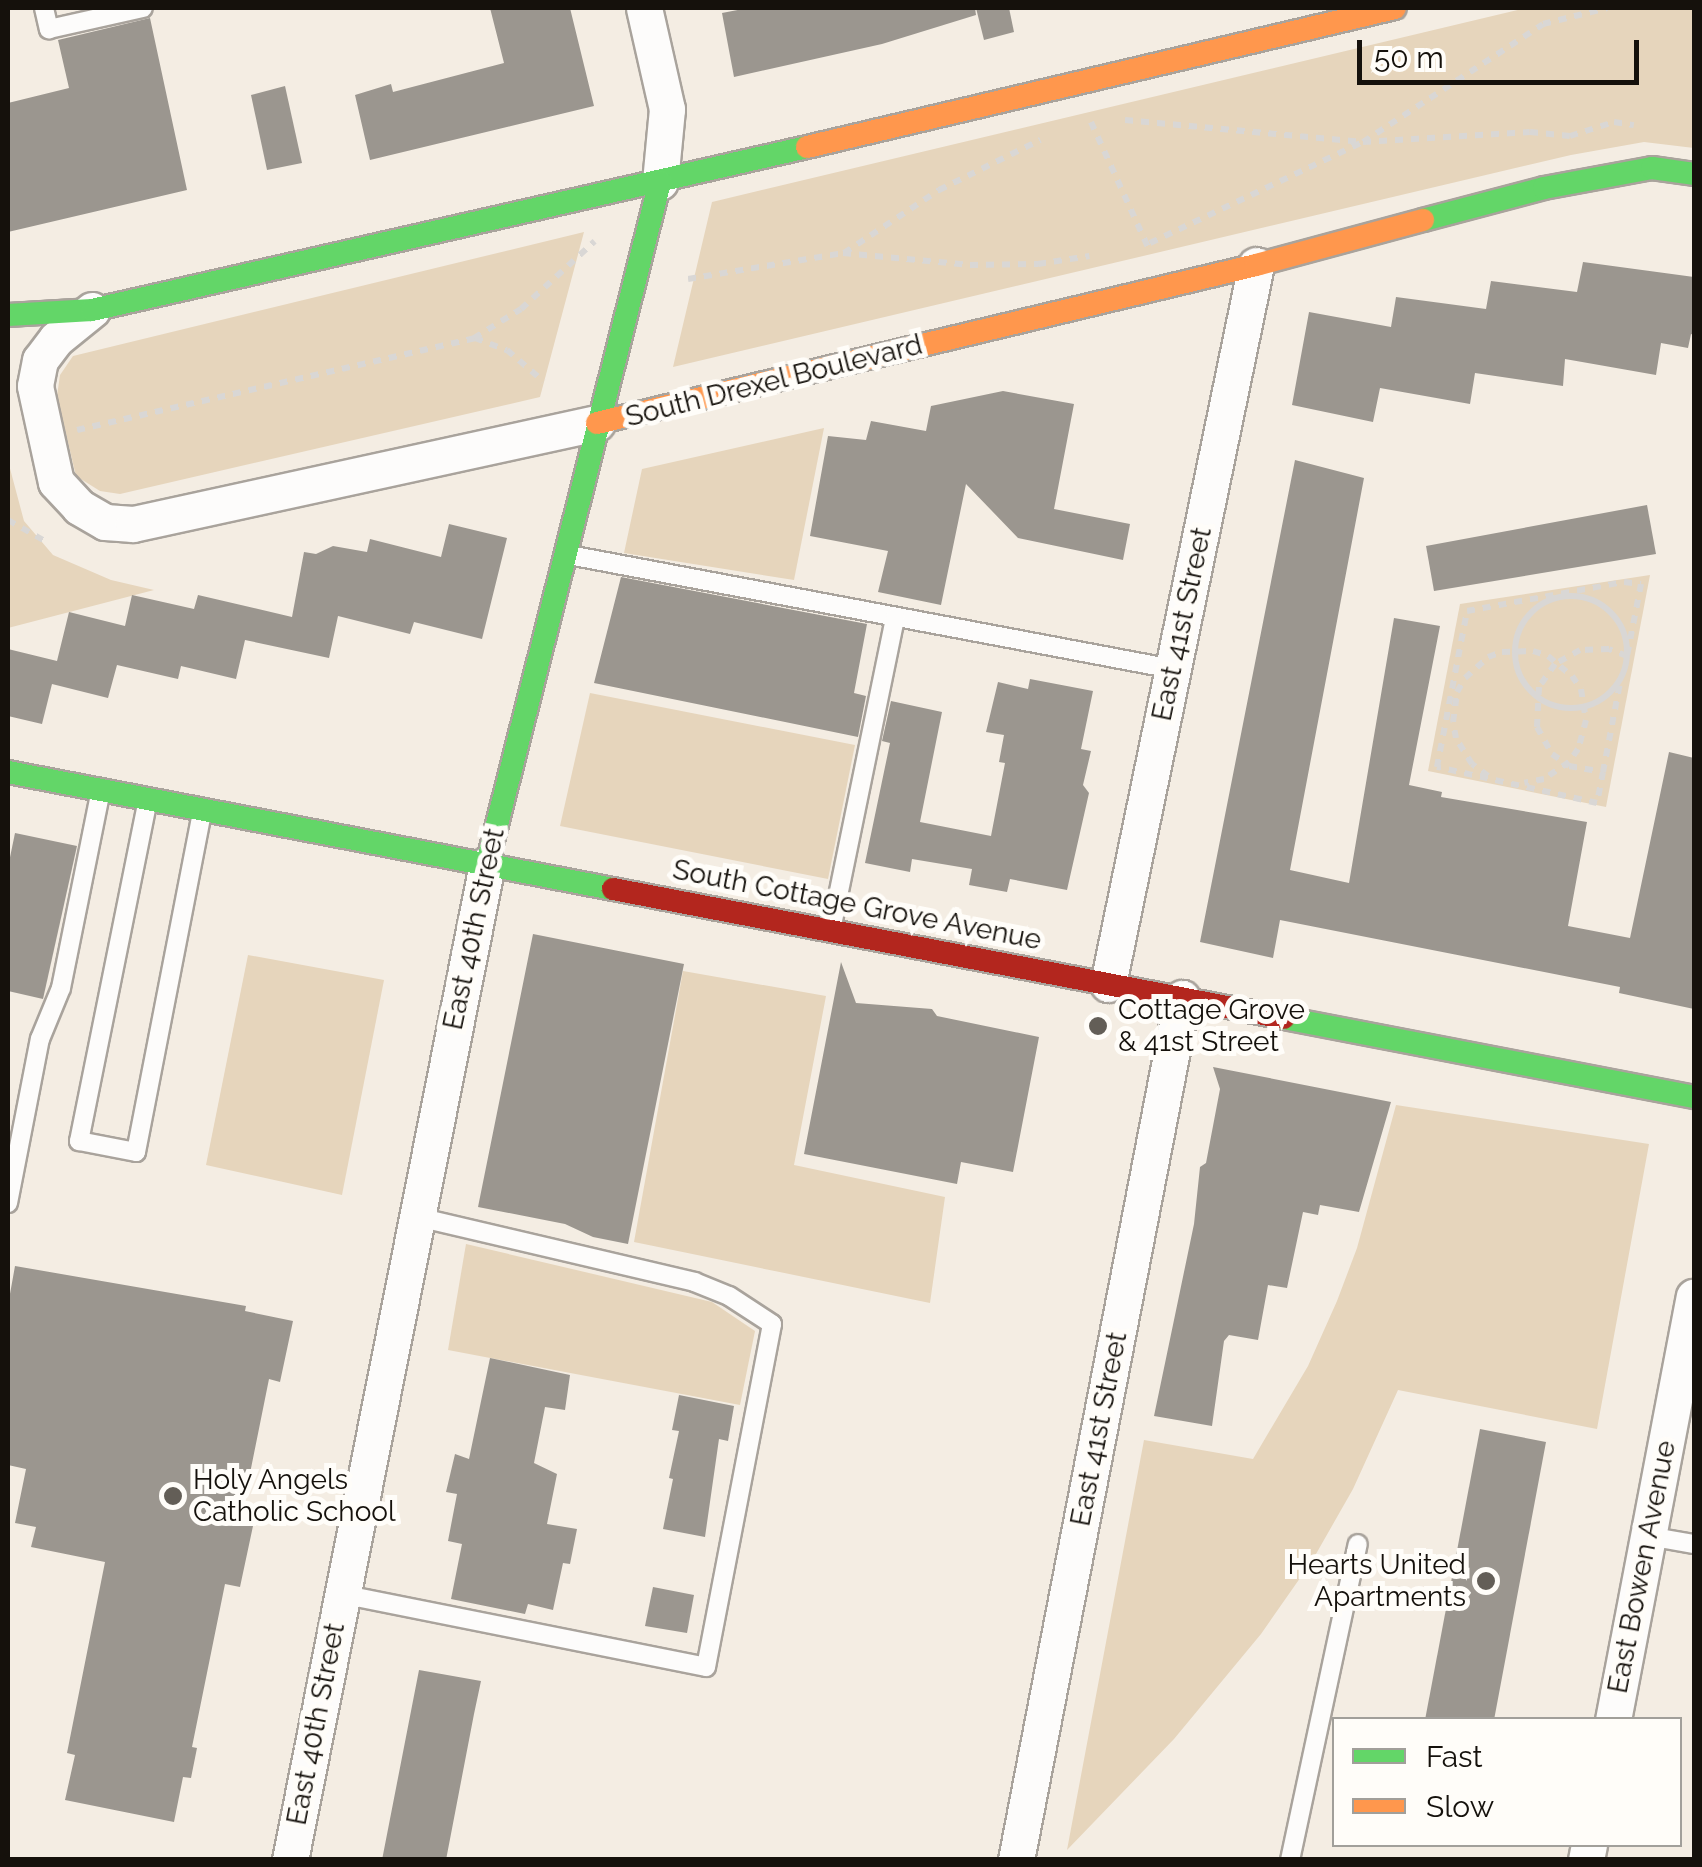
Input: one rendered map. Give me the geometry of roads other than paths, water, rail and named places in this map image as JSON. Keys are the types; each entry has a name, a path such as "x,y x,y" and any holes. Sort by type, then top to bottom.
{"street":[{"name":"East 40th Street","path":"290,1860 414,1216 487,864 660,182 667,108 644,8"},
{"name":"South Drexel Boulevard","path":"8,315 92,310 660,182 1395,8"},
{"name":"South Drexel Boulevard","path":"92,310 40,360 35,386 56,482 79,507 104,522 133,524 597,423 1256,265 1544,188 1652,168 1694,174"},
{"name":"East 41st Street","path":"1108,984 1256,265"},
{"name":"South Cottage Grove Avenue","path":"8,772 1694,1097"},
{"name":"East 41st Street","path":"1016,1860 1182,998"},
{"name":"East Bowen Avenue","path":"1614,1717 1694,1297"}],"lane":[{"path":"44,8 49,28 143,8"},
{"path":"564,554 1173,669"},
{"path":"830,930 895,617"},
{"path":"8,1203 40,1040 61,988 101,790"},
{"path":"148,799 79,1140 136,1152 202,809"},
{"path":"341,1594 706,1667 721,1591 772,1324 694,1282 414,1216"},
{"path":"1648,1536 1694,1544"},
{"path":"1290,1860 1358,1544"}],"place":[{"name":"Cottage Grove & 41st Street","path":"1098,1026"},
{"name":"Holy Angels Catholic School","path":"173,1496"},
{"name":"Hearts United Apartments","path":"1486,1581"}]}
